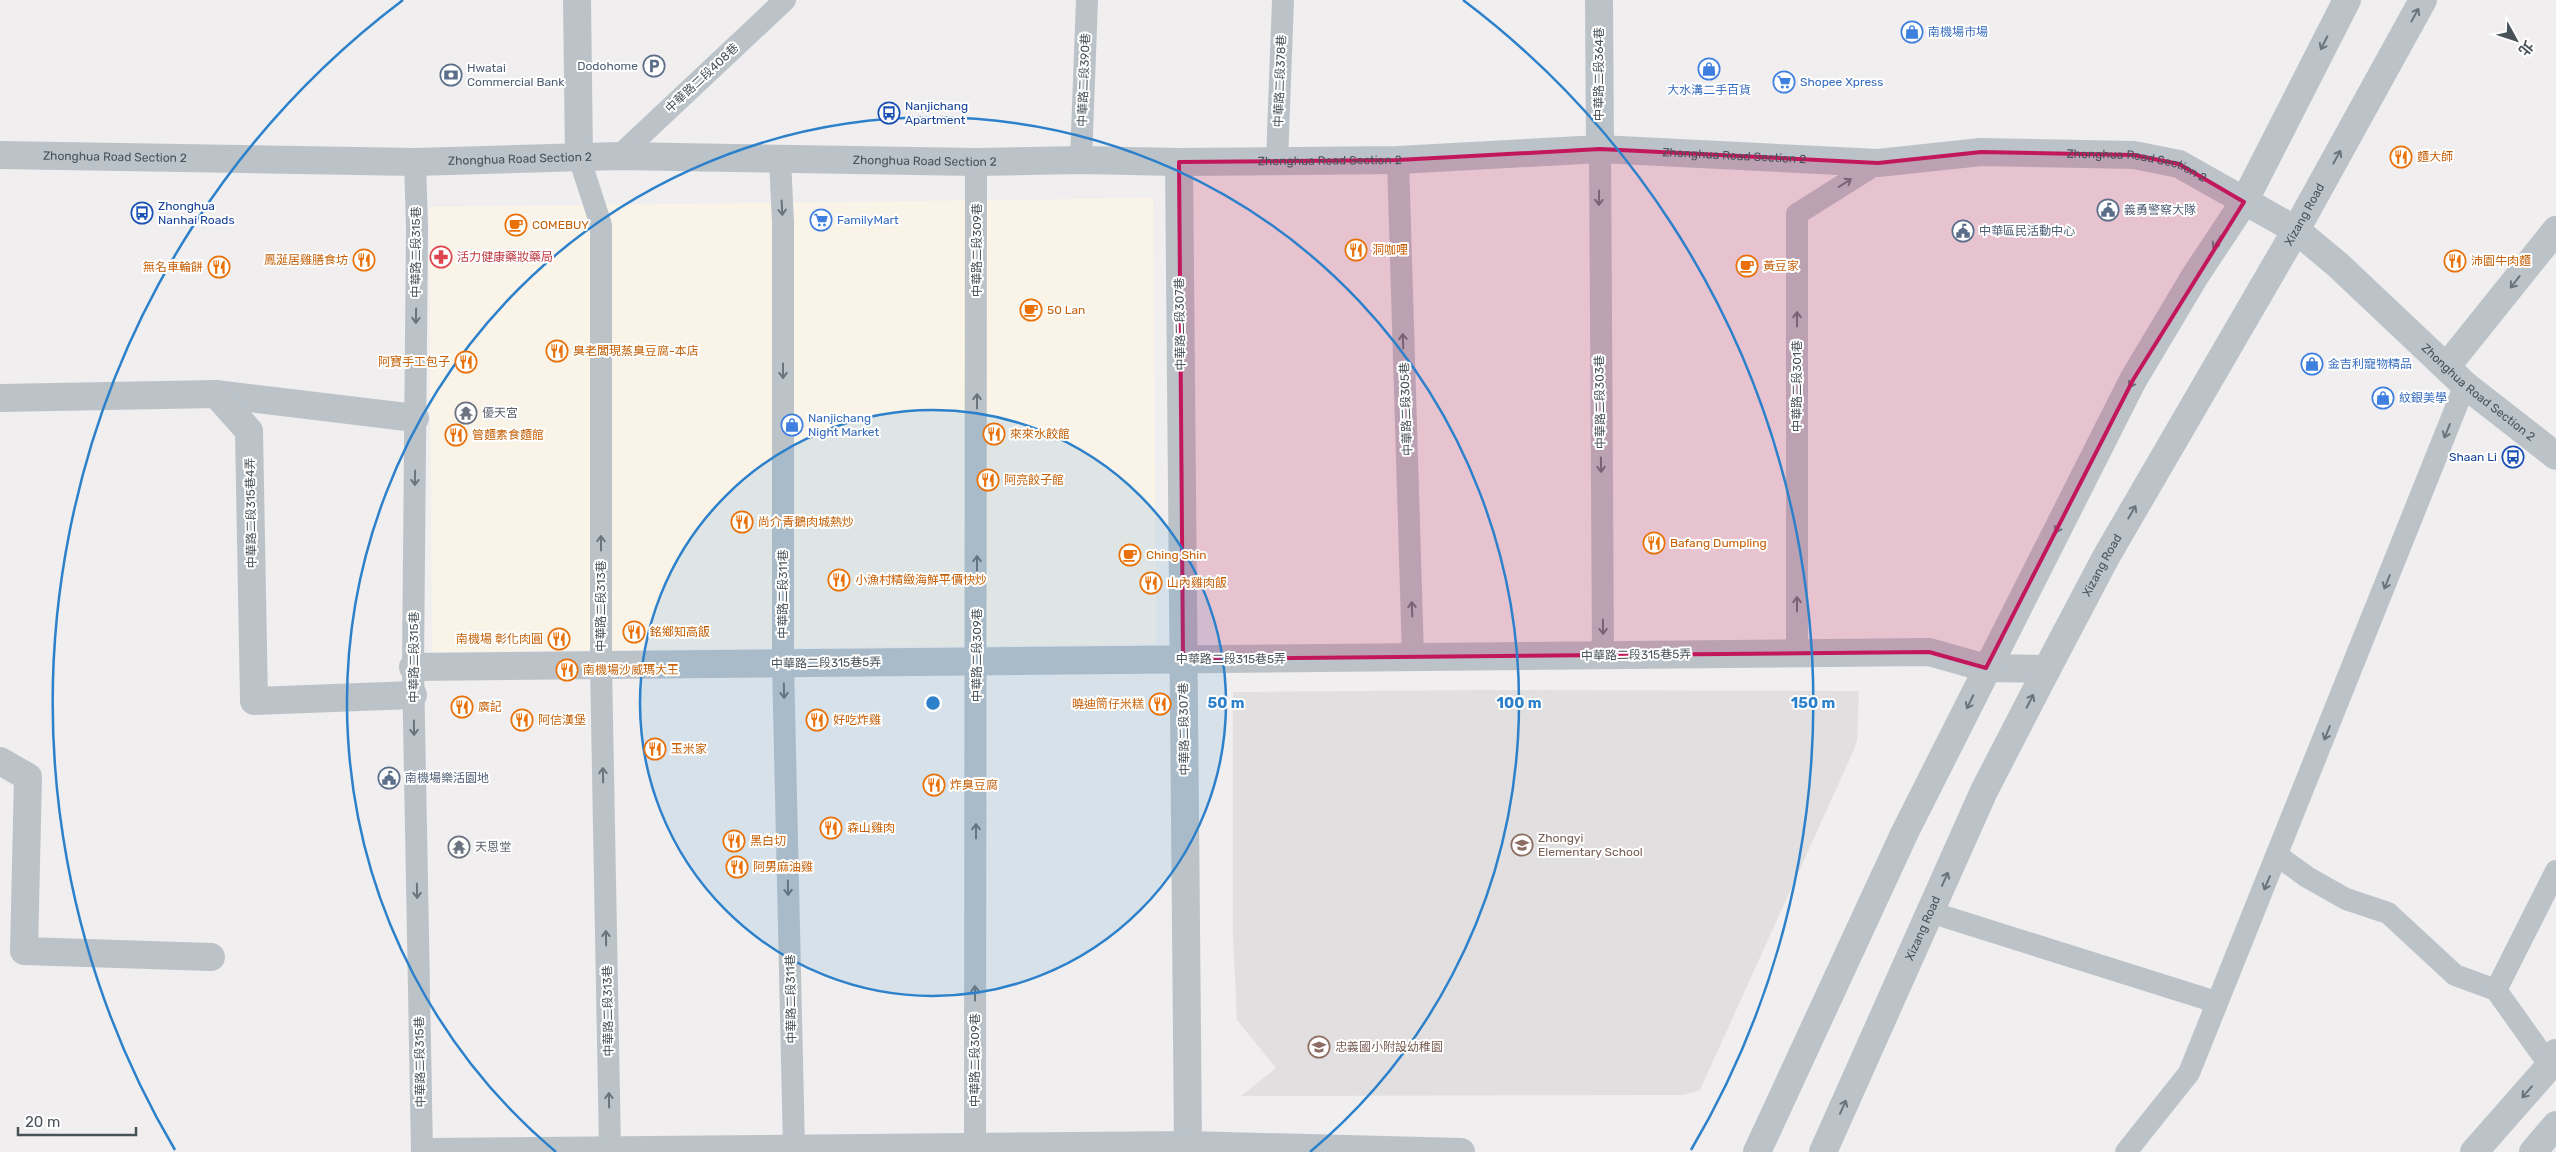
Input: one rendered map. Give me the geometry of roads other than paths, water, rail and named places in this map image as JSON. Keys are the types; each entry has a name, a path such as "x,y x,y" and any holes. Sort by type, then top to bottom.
{"street":[{"path":"577,0 579,157"},
{"name":"中華路二段364巷","path":"1599,0 1600,149"},
{"path":"1757,1152 1905,832 1986,668 2133,380 2195,276 2244,202 2347,0"},
{"name":"Xizang Road","path":"1823,1152 1984,791 2047,669 2106,557 2296,230 2423,0"},
{"name":"Zhonghua Road Section 2","path":"0,155 415,162 619,156 976,162 1081,160 1277,162 1398,160 1600,149 1878,163 1982,152 2134,155 2179,164 2296,230 2338,265 2456,376 2556,456"},
{"name":"中華路二段307巷","path":"1179,162 1188,1145"},
{"path":"2456,376 2556,230"},
{"path":"0,398 216,394 416,418"},
{"name":"中華路二段315巷4弄","path":"216,394 250,431 254,701 414,695"},
{"name":"中華路二段315巷5弄","path":"413,667 1929,652 1986,668 2047,669"},
{"path":"0,761 28,777 24,951 211,957"},
{"path":"2474,1152 2547,1068 2552,1058"},
{"path":"2533,1152 2556,1125"},
{"path":"431,1152 1188,1145 1230,1149 1461,1152"}],"lane":[{"name":"中華路二段408巷","path":"619,156 785,0"},
{"name":"中華路二段390巷","path":"1081,160 1087,0"},
{"name":"中華路二段378巷","path":"1277,162 1283,0"},
{"name":"中華路二段303巷","path":"1600,149 1603,655"},
{"name":"中華路二段313巷","path":"579,157 601,225 601,666 610,1149"},
{"name":"中華路二段311巷","path":"780,160 783,223 783,663 794,1149"},
{"name":"中華路二段305巷","path":"1398,160 1413,657"},
{"name":"中華路二段315巷","path":"415,162 417,227 413,667 422,1152"},
{"name":"中華路二段309巷","path":"975,1147 976,162"},
{"name":"中華路二段301巷","path":"1797,653 1797,214 1878,163"},
{"path":"2126,1152 2189,1074 2216,1002 2278,856 2456,376"},
{"path":"2278,856 2307,877 2346,899 2388,912 2455,975 2496,990 2552,1058"},
{"path":"2496,990 2556,871"},
{"path":"1930,912 2216,1002"}],"place":[{"name":"南機場市場","path":"1912,32"},
{"name":"Dodohome","path":"654,66"},
{"name":"大水溝二手百貨","path":"1709,69"},
{"name":"Hwatai Commercial Bank","path":"451,75"},
{"name":"Shopee Xpress","path":"1784,82"},
{"name":"Nanjichang Apartment","path":"889,113"},
{"name":"麵大師","path":"2401,157"},
{"name":"義勇警察大隊","path":"2108,210"},
{"name":"Zhonghua Nanhai Roads","path":"142,213"},
{"name":"FamilyMart","path":"821,220"},
{"name":"COMEBUY","path":"516,225"},
{"name":"中華區民活動中心","path":"1963,231"},
{"name":"洞咖哩","path":"1356,250"},
{"name":"活力健康藥妝藥局","path":"441,257"},
{"name":"鳳涎居雞膳食坊","path":"364,260"},
{"name":"沛園牛肉麵","path":"2455,261"},
{"name":"黃豆家","path":"1747,266"},
{"name":"無名車輪餅","path":"219,267"},
{"name":"50 Lan","path":"1031,310"},
{"name":"臭老闆現蒸臭豆腐-本店","path":"557,351"},
{"name":"阿寶手工包子","path":"466,362"},
{"name":"金吉利寵物精品","path":"2312,364"},
{"name":"紋銀美學","path":"2383,398"},
{"name":"優天宮","path":"466,413"},
{"name":"Nanjichang Night Market","path":"792,425"},
{"name":"來來水餃館","path":"994,434"},
{"name":"管麵素食麵館","path":"456,435"},
{"name":"Shaan Li","path":"2513,457"},
{"name":"阿亮餃子館","path":"988,480"},
{"name":"尚介青鵝肉城熱炒","path":"742,522"},
{"name":"Bafang Dumpling","path":"1654,543"},
{"name":"Ching Shin","path":"1130,555"},
{"name":"小漁村精緻海鮮平價快炒","path":"839,580"},
{"name":"山內雞肉飯","path":"1151,583"},
{"name":"銘鄉知高飯","path":"634,632"},
{"name":"南機場 彰化肉圓","path":"559,639"},
{"name":"南機場沙威瑪大王","path":"567,670"},
{"name":"曉迪筒仔米糕","path":"1160,704"},
{"name":"廣記","path":"462,707"},
{"name":"阿信漢堡","path":"522,720"},
{"name":"好吃炸雞","path":"817,720"},
{"name":"玉米家","path":"655,749"},
{"name":"南機場樂活園地","path":"389,778"},
{"name":"炸臭豆腐","path":"934,785"},
{"name":"森山雞肉","path":"831,828"},
{"name":"黑白切","path":"734,841"},
{"name":"Zhongyi Elementary School","path":"1522,845"},
{"name":"天恩堂","path":"459,847"},
{"name":"阿男麻油雞","path":"737,867"},
{"name":"忠義國小附設幼稚園","path":"1319,1047"}]}
